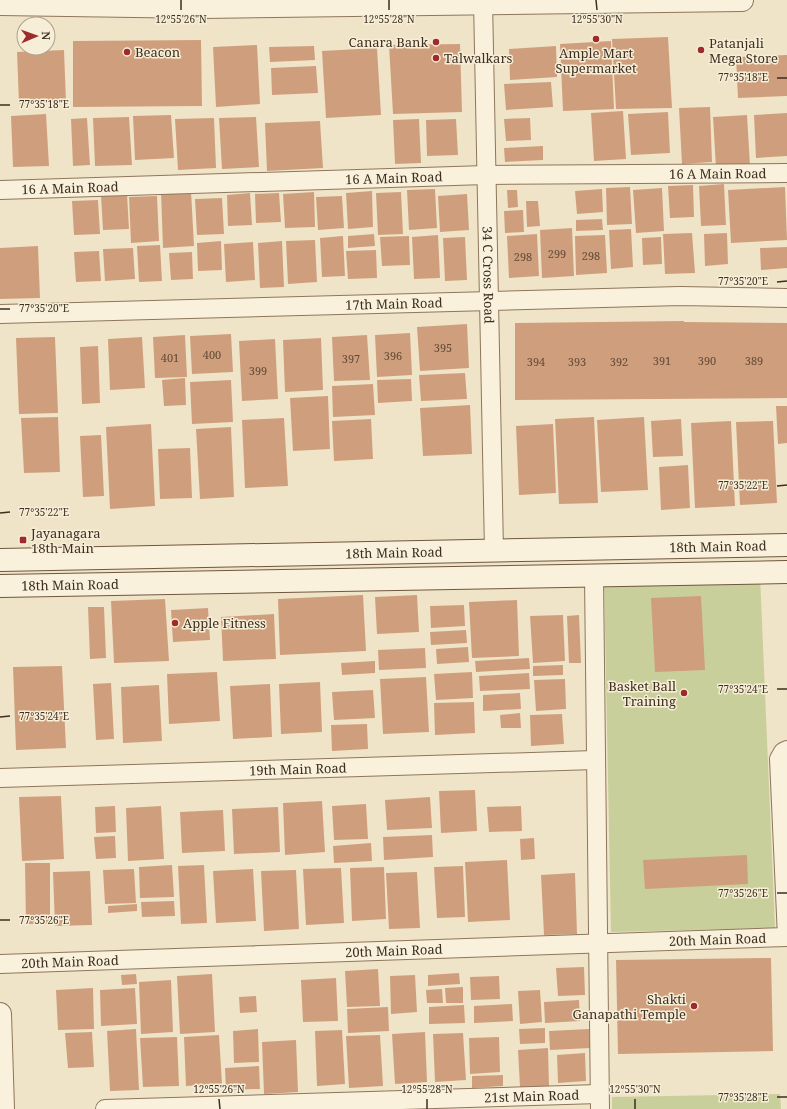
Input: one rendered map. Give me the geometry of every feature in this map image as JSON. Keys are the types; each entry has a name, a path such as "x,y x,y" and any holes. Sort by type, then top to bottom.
{"main road":[{"path":"0,4 742,0"},
{"name":"18th Main Road","path":"0,560 787,545"},
{"name":"18th Main Road","path":"0,586 787,572"},
{"path":"0,1014 3,1109"}],"street":[{"name":"34 C Cross Road","path":"483,2 494,551"},
{"name":"16 A Main Road","path":"0,190 486,175 787,172"},
{"name":"17th Main Road","path":"0,314 680,296 787,298"},
{"path":"594,576 600,1102"},
{"path":"787,750 783,752 779,760 787,937"},
{"name":"19th Main Road","path":"0,778 595,760"},
{"name":"20th Main Road","path":"0,964 787,937"},
{"name":"21st Main Road","path":"105,1109 600,1102"}],"green space":[{"path":"760,575 775,928 611,932 604,577"},
{"path":"780,1094 781,1109 612,1109 612,1097"}],"building":[{"path":"668,37 672,108 616,109 612,39"},
{"path":"201,40 202,106 73,107 73,41"},
{"path":"611,41 614,109 563,111 560,44"},
{"path":"460,44 462,112 393,114 389,45"},
{"path":"257,45 260,104 216,107 213,47"},
{"path":"314,46 315,60 270,62 269,47"},
{"path":"556,46 557,77 510,80 509,49"},
{"path":"377,48 381,115 326,118 322,51"},
{"path":"56,50 64,50 66,102 19,104 17,56 56,56"},
{"path":"787,55 787,96 738,98 736,57"},
{"path":"316,66 318,93 272,95 271,68"},
{"path":"551,82 553,107 506,110 504,84"},
{"path":"710,107 712,162 682,164 679,108"},
{"path":"623,111 626,159 594,161 591,113"},
{"path":"668,112 670,153 631,155 628,114"},
{"path":"787,113 787,156 756,158 754,115"},
{"path":"46,114 49,166 13,167 11,116"},
{"path":"171,115 174,158 135,160 133,116"},
{"path":"747,115 750,166 716,168 713,117"},
{"path":"129,117 132,165 95,166 93,118"},
{"path":"256,117 259,167 222,169 219,118"},
{"path":"87,118 90,165 73,166 71,119"},
{"path":"214,118 216,168 178,170 175,119"},
{"path":"530,118 531,140 506,141 504,119"},
{"path":"419,119 421,163 395,164 393,120"},
{"path":"456,119 458,155 427,156 426,120"},
{"path":"320,121 323,168 267,171 265,123"},
{"path":"543,146 543,160 505,162 504,148"},
{"path":"724,184 726,225 701,226 699,186"},
{"path":"693,185 694,217 670,218 668,186"},
{"path":"630,187 632,224 607,225 606,188"},
{"path":"785,187 787,240 731,243 728,190"},
{"path":"662,188 664,231 636,233 633,190"},
{"path":"435,189 437,228 409,230 407,190"},
{"path":"602,189 603,212 577,214 575,191"},
{"path":"507,190 517,190 518,207 508,208"},
{"path":"191,191 194,246 163,248 161,192"},
{"path":"372,191 373,227 348,229 346,193"},
{"path":"314,192 315,227 285,228 283,194"},
{"path":"401,192 403,234 378,235 376,193"},
{"path":"250,193 252,225 228,226 227,195"},
{"path":"279,193 281,222 256,223 255,194"},
{"path":"127,194 129,229 103,230 101,196"},
{"path":"467,194 469,230 440,232 438,196"},
{"path":"157,196 159,241 131,243 129,197"},
{"path":"342,196 344,228 318,230 316,197"},
{"path":"222,198 224,234 197,235 195,199"},
{"path":"98,200 100,234 74,235 72,201"},
{"path":"526,201 538,201 540,226 527,227"},
{"path":"523,210 524,232 505,233 504,211"},
{"path":"602,219 603,230 576,231 576,220"},
{"path":"572,228 574,276 542,278 540,230"},
{"path":"631,229 633,267 611,269 609,230"},
{"path":"692,233 695,273 665,274 663,234"},
{"path":"727,233 728,264 705,266 704,234"},
{"path":"374,234 375,246 348,248 348,236"},
{"path":"537,234 539,276 509,278 507,236"},
{"path":"438,235 440,278 414,279 412,237"},
{"path":"605,235 607,273 576,275 575,236"},
{"path":"343,236 345,276 322,277 320,238"},
{"path":"409,236 410,265 382,266 380,237"},
{"path":"465,237 467,280 445,281 443,238"},
{"path":"661,237 662,264 643,265 642,238"},
{"path":"315,240 317,282 288,284 286,241"},
{"path":"221,241 222,270 198,271 197,243"},
{"path":"282,241 284,287 260,288 258,243"},
{"path":"253,242 255,280 226,282 224,244"},
{"path":"160,245 162,281 139,282 137,246"},
{"path":"38,246 40,298 0,299 0,248"},
{"path":"787,247 787,268 761,270 760,248"},
{"path":"133,248 135,279 105,281 103,249"},
{"path":"376,250 377,278 348,279 346,251"},
{"path":"99,251 101,281 76,282 74,252"},
{"path":"192,252 193,279 171,280 169,253"},
{"path":"684,321 787,323 787,398 515,400 515,323"},
{"path":"467,324 469,368 420,371 417,327"},
{"path":"410,333 412,375 377,377 375,335"},
{"path":"231,334 233,372 192,374 190,336"},
{"path":"185,335 187,377 155,378 153,337"},
{"path":"367,335 370,380 334,381 332,337"},
{"path":"55,337 58,413 19,414 16,338"},
{"path":"142,337 145,388 110,390 108,339"},
{"path":"321,338 323,390 285,392 283,340"},
{"path":"275,339 278,399 242,401 239,341"},
{"path":"98,346 100,403 82,404 80,347"},
{"path":"465,373 467,399 421,401 419,375"},
{"path":"185,378 186,405 164,406 162,380"},
{"path":"411,379 412,401 378,403 377,380"},
{"path":"231,380 233,422 192,424 190,382"},
{"path":"373,384 375,415 333,417 332,386"},
{"path":"328,396 330,449 293,451 290,398"},
{"path":"470,405 472,454 423,456 420,408"},
{"path":"776,406 787,406 787,443 778,444"},
{"path":"58,417 60,472 24,473 21,418"},
{"path":"594,417 598,503 559,504 555,419"},
{"path":"644,417 648,490 601,492 597,420"},
{"path":"284,418 288,486 245,488 242,420"},
{"path":"371,419 373,459 334,461 332,421"},
{"path":"681,419 683,456 653,457 651,421"},
{"path":"731,421 735,506 695,508 691,423"},
{"path":"773,421 777,503 740,505 736,422"},
{"path":"151,424 155,506 110,509 106,427"},
{"path":"553,424 556,493 519,495 516,426"},
{"path":"231,427 234,497 200,499 196,429"},
{"path":"101,435 104,496 83,497 80,436"},
{"path":"190,448 192,498 160,499 158,449"},
{"path":"688,465 690,508 661,510 659,467"},
{"path":"363,595 366,651 280,655 278,599"},
{"path":"417,595 419,632 377,634 375,597"},
{"path":"701,596 705,670 655,672 651,598"},
{"path":"165,599 169,661 114,663 111,601"},
{"path":"517,600 519,656 472,658 469,602"},
{"path":"464,605 465,626 431,628 430,606"},
{"path":"88,607 104,607 106,658 90,659"},
{"path":"208,608 210,640 173,642 171,610"},
{"path":"274,614 276,659 223,661 221,617"},
{"path":"563,615 565,661 533,663 530,616"},
{"path":"579,615 581,663 569,663 567,616"},
{"path":"466,630 467,643 431,645 430,632"},
{"path":"468,647 469,662 437,664 436,649"},
{"path":"425,648 426,668 379,670 378,650"},
{"path":"529,658 530,669 476,672 475,661"},
{"path":"375,661 375,673 342,675 341,663"},
{"path":"563,665 563,675 533,676 533,666"},
{"path":"62,666 66,748 16,750 13,667"},
{"path":"217,672 220,721 169,724 167,674"},
{"path":"472,672 473,698 436,700 434,674"},
{"path":"529,673 530,689 480,691 479,676"},
{"path":"426,677 429,732 383,734 380,679"},
{"path":"565,679 566,709 536,711 534,680"},
{"path":"320,682 322,732 281,734 279,684"},
{"path":"111,683 114,739 96,740 93,684"},
{"path":"270,684 272,737 233,739 230,686"},
{"path":"159,685 162,741 123,743 121,687"},
{"path":"373,690 375,718 334,720 332,692"},
{"path":"520,693 521,709 483,711 483,695"},
{"path":"474,702 475,733 435,735 434,703"},
{"path":"520,713 521,728 501,728 500,715"},
{"path":"562,714 564,744 531,746 530,715"},
{"path":"367,724 368,749 332,751 331,725"},
{"path":"475,790 477,831 441,833 439,791"},
{"path":"61,796 64,859 22,861 19,797"},
{"path":"430,797 432,828 387,830 385,800"},
{"path":"322,801 325,852 285,855 283,803"},
{"path":"366,804 368,839 334,840 332,806"},
{"path":"115,806 116,832 96,833 95,807"},
{"path":"161,806 164,859 128,861 126,808"},
{"path":"521,806 522,831 489,832 487,807"},
{"path":"278,807 280,852 234,854 232,809"},
{"path":"223,810 225,851 182,853 180,812"},
{"path":"432,835 433,857 384,860 383,837"},
{"path":"115,836 116,858 96,859 94,837"},
{"path":"534,838 535,859 521,860 520,839"},
{"path":"371,843 372,861 334,863 333,846"},
{"path":"747,855 748,884 645,889 643,860"},
{"path":"507,860 510,920 468,922 465,862"},
{"path":"25,863 50,863 50,924 26,924"},
{"path":"172,865 174,897 140,898 139,867"},
{"path":"204,865 207,923 181,924 178,866"},
{"path":"463,866 465,917 437,918 434,867"},
{"path":"384,867 386,919 352,921 350,868"},
{"path":"341,868 344,923 306,925 303,869"},
{"path":"134,869 136,903 105,904 103,870"},
{"path":"253,869 256,921 216,923 213,871"},
{"path":"296,870 299,929 264,931 261,871"},
{"path":"90,871 92,925 55,926 53,872"},
{"path":"417,872 420,928 389,929 386,873"},
{"path":"575,873 577,934 544,935 541,875"},
{"path":"174,901 175,916 142,917 141,902"},
{"path":"137,904 137,911 108,913 108,906"},
{"name":"Shakti Ganapathi Temple","path":"771,958 773,1051 618,1054 616,960"},
{"path":"584,967 585,995 558,996 556,968"},
{"path":"378,969 380,1006 347,1007 345,971"},
{"path":"459,973 460,984 428,986 428,975"},
{"path":"136,974 137,984 122,985 121,975"},
{"path":"212,974 215,1032 180,1034 177,976"},
{"path":"415,975 417,1012 391,1014 390,976"},
{"path":"499,976 500,999 471,1000 470,977"},
{"path":"336,978 338,1021 303,1022 301,980"},
{"path":"171,980 173,1032 141,1034 139,982"},
{"path":"463,987 463,1003 446,1003 445,988"},
{"path":"93,988 94,1029 58,1030 56,990"},
{"path":"135,988 137,1024 101,1026 100,990"},
{"path":"442,989 443,1003 427,1003 426,990"},
{"path":"540,990 542,1022 520,1024 518,991"},
{"path":"256,996 257,1012 240,1013 239,997"},
{"path":"579,1000 580,1021 545,1023 544,1002"},
{"path":"512,1004 513,1021 474,1023 474,1006"},
{"path":"464,1005 465,1023 429,1024 429,1007"},
{"path":"388,1007 389,1031 348,1033 347,1009"},
{"path":"545,1028 545,1043 520,1044 519,1029"},
{"path":"136,1029 139,1090 110,1091 107,1031"},
{"path":"258,1029 259,1062 234,1063 233,1031"},
{"path":"589,1029 590,1048 550,1050 549,1031"},
{"path":"342,1030 345,1084 317,1086 315,1031"},
{"path":"92,1032 94,1067 68,1068 65,1033"},
{"path":"425,1032 427,1082 395,1084 392,1034"},
{"path":"463,1033 466,1080 435,1082 433,1034"},
{"path":"219,1035 222,1084 186,1086 184,1037"},
{"path":"380,1035 383,1086 349,1088 346,1036"},
{"path":"177,1037 179,1086 143,1087 140,1038"},
{"path":"499,1037 500,1072 470,1074 469,1038"},
{"path":"296,1040 298,1092 264,1094 262,1042"},
{"path":"548,1048 549,1086 520,1087 518,1050"},
{"path":"585,1053 586,1081 558,1083 557,1055"},
{"path":"259,1066 260,1089 226,1090 225,1068"},
{"path":"503,1075 503,1086 472,1088 472,1076"}],"place":[{"name":"Ample Mart Supermarket","path":"596,39"},
{"name":"Canara Bank","path":"436,42"},
{"name":"Patanjali Mega Store","path":"701,50"},
{"name":"Beacon","path":"127,52"},
{"name":"Talwalkars","path":"436,58"},
{"name":"Jayanagara 18th Main","path":"23,540"},
{"name":"Apple Fitness","path":"175,623"},
{"name":"Basket Ball Training","path":"684,693"},
{"name":"Shakti Ganapathi Temple","path":"694,1006"}]}
